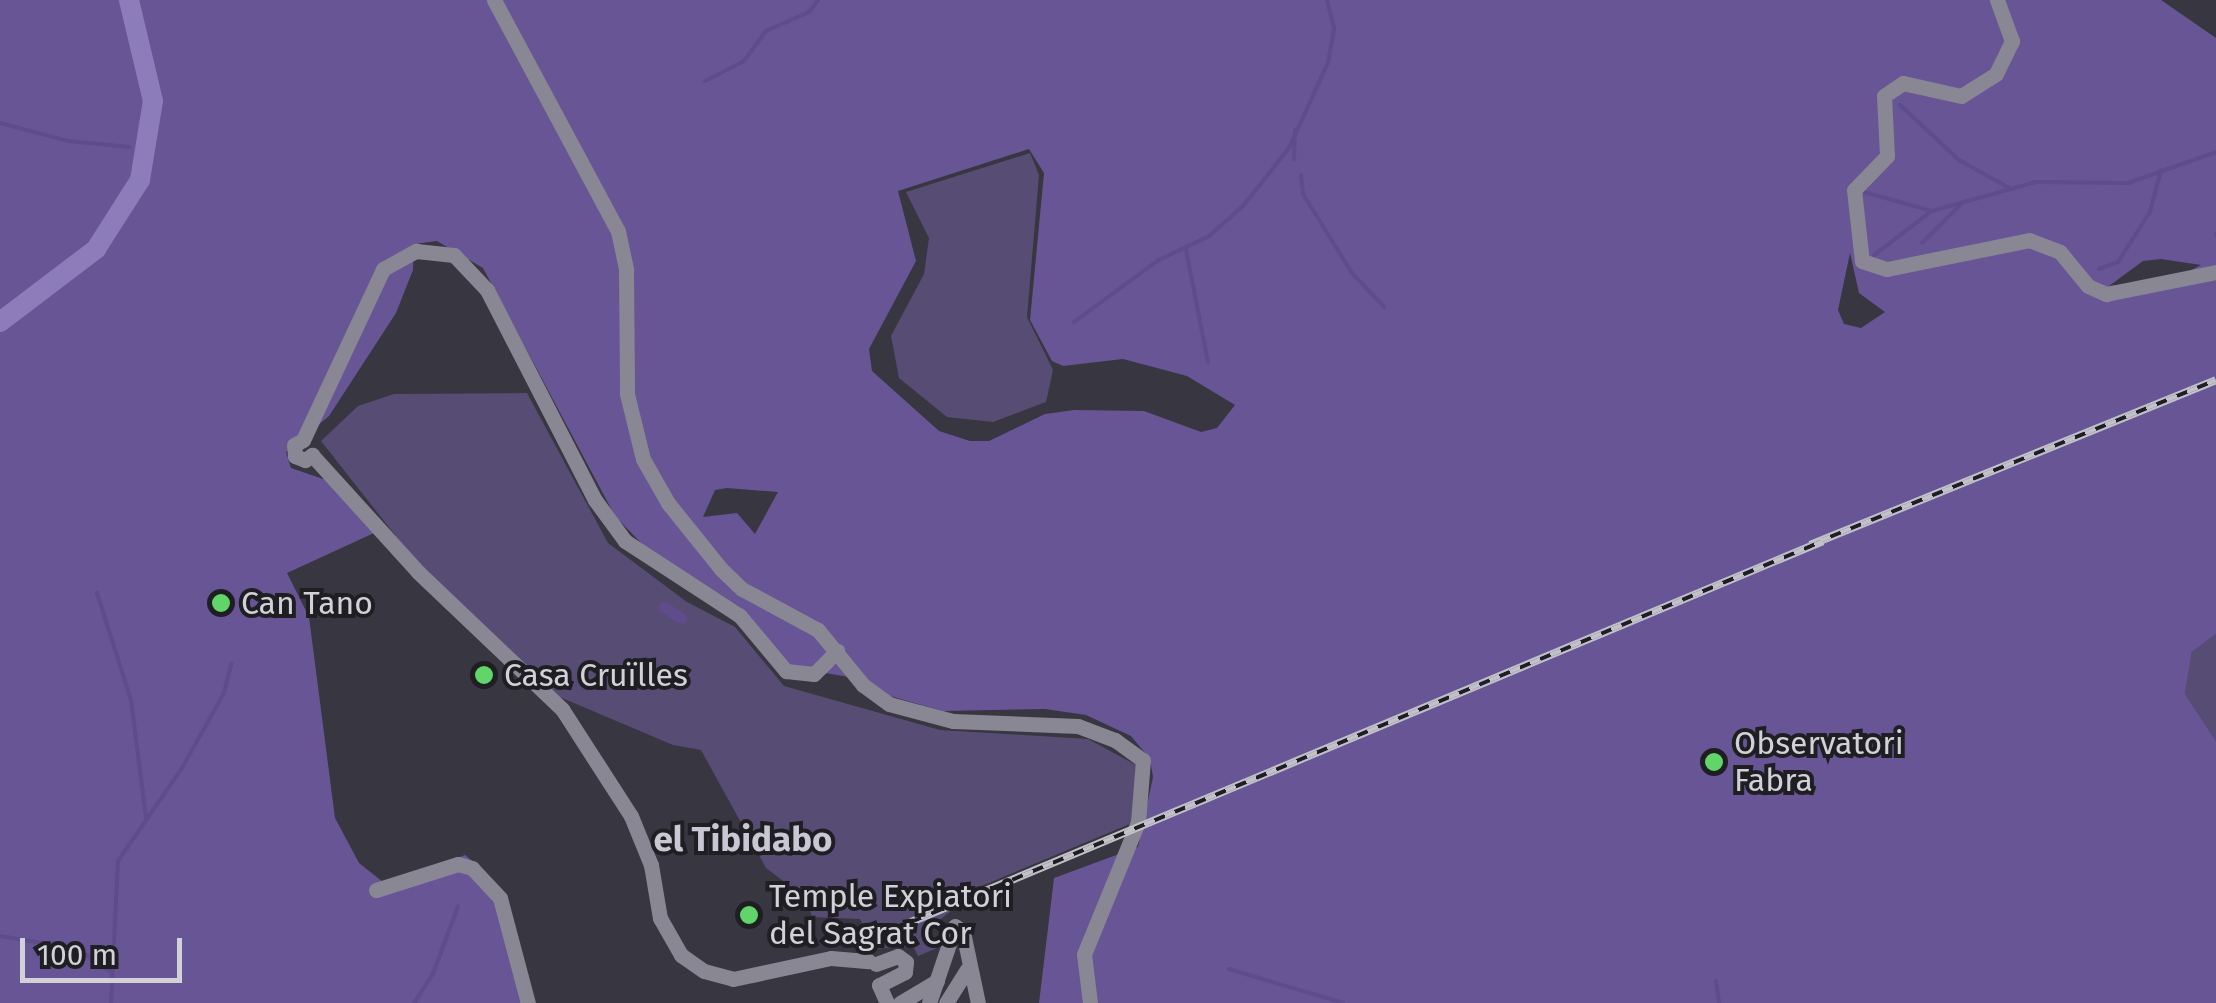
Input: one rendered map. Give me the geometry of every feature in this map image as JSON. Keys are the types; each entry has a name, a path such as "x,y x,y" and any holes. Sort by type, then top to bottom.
{"main road":[{"path":"0,322 96,249 140,180 153,102 129,0"}],"street":[{"path":"494,0 618,231 626,270 627,394 649,470 731,580 798,617 836,651 867,690 900,708 953,721 1078,726 1140,757 1146,774 1138,822 1084,954 1090,1003"},
{"path":"1997,0 2012,41 1996,74 1961,96 1903,83 1886,91 1887,156 1856,186 1857,252 1876,269 2029,240 2060,252 2082,281 2106,294 2216,272"},
{"path":"836,651 814,674 786,671 740,616 625,540 595,500 487,290 454,255 416,251 383,269 303,440 312,454 328,466 418,572 562,710 599,760 646,848 660,918 682,955 704,971 734,978 806,964 872,962 898,956 906,962 906,972 879,986 887,1003"},
{"path":"376,890 458,864 472,868 500,898 528,1003"},
{"path":"929,1003 955,926 963,932 967,970 978,1003"},
{"path":"946,1003 967,970"},
{"path":"900,1003 936,981"}],"shaded area":[{"path":"0,0 2161,0 2216,38 2216,634 2192,652 2185,694 2216,741 2216,1003 1039,1003 1054,878 1138,847 1153,777 1150,759 1131,736 1086,715 1045,709 943,711 890,696 867,680 789,667 740,607 643,545 615,516 483,268 437,241 414,244 413,270 396,313 329,416 286,452 291,468 329,481 374,533 287,573 309,617 335,818 359,863 388,886 465,855 482,869 532,1003 0,1003","holes":["1029,149 1044,173 1030,320 1052,361 1063,366 1123,359 1187,376 1235,405 1217,428 1201,432 1144,411 1074,410 1045,414 989,441 970,441 939,431 872,371 869,349 916,261 898,191","1850,253 1859,293 1885,312 1861,328 1844,324 1838,310","2161,259 2201,265 2178,277 2109,286 2143,261","727,488 778,492 755,534 737,513 703,517 715,490"]},
{"path":"1030,153 1039,175 1027,317 1053,370 1046,402 993,422 947,417 899,378 891,336 924,274 929,238 906,192"},
{"path":"527,393 608,543 687,602 735,627 784,686 940,730 1088,739 1136,765 1132,823 948,900 951,911 929,928 937,948 918,956 913,946 874,949 860,919 812,917 807,899 766,868 701,750 673,745 548,692 440,592 321,441 358,406 394,394"},
{"path":"2216,634 2216,741 2185,694 2192,652"}],"waterway":[{"path":"705,81 744,61 766,31 809,12 818,0"},
{"path":"1074,322 1157,261 1209,236 1243,206 1289,148 1328,63 1334,28 1327,0"},
{"path":"1900,105 1959,160 2011,189"},
{"path":"0,123 68,141 130,147"},
{"path":"1294,159 1295,130"},
{"path":"1864,192 1932,211 2036,182 2128,183 2216,152"},
{"path":"2099,269 2118,262 2150,212 2161,170"},
{"path":"1301,175 1303,194 1352,273 1384,307"},
{"path":"1922,243 1961,204"},
{"path":"1874,255 1929,213"},
{"path":"1186,250 1208,362"},
{"path":"97,593 131,700 146,817"},
{"path":"664,607 681,618"},
{"path":"111,1003 118,861 182,768 224,693 231,664"},
{"path":"414,1003 433,974 458,906"},
{"path":"0,936 78,949 111,972"},
{"path":"1229,969 1343,1003"},
{"path":"1716,981 1719,1003"}],"railway":[{"path":"1810,545 2216,380"},
{"path":"911,922 1823,541"}],"place":[{"name":"Can Tano","path":"221,603"},
{"name":"Casa Cruïlles","path":"484,675"},
{"name":"Observatori Fabra","path":"1714,762"},
{"name":"Temple Expiatori del Sagrat Cor","path":"749,915"}],"district":[{"name":"el Tibidabo","path":"743,839"}]}
